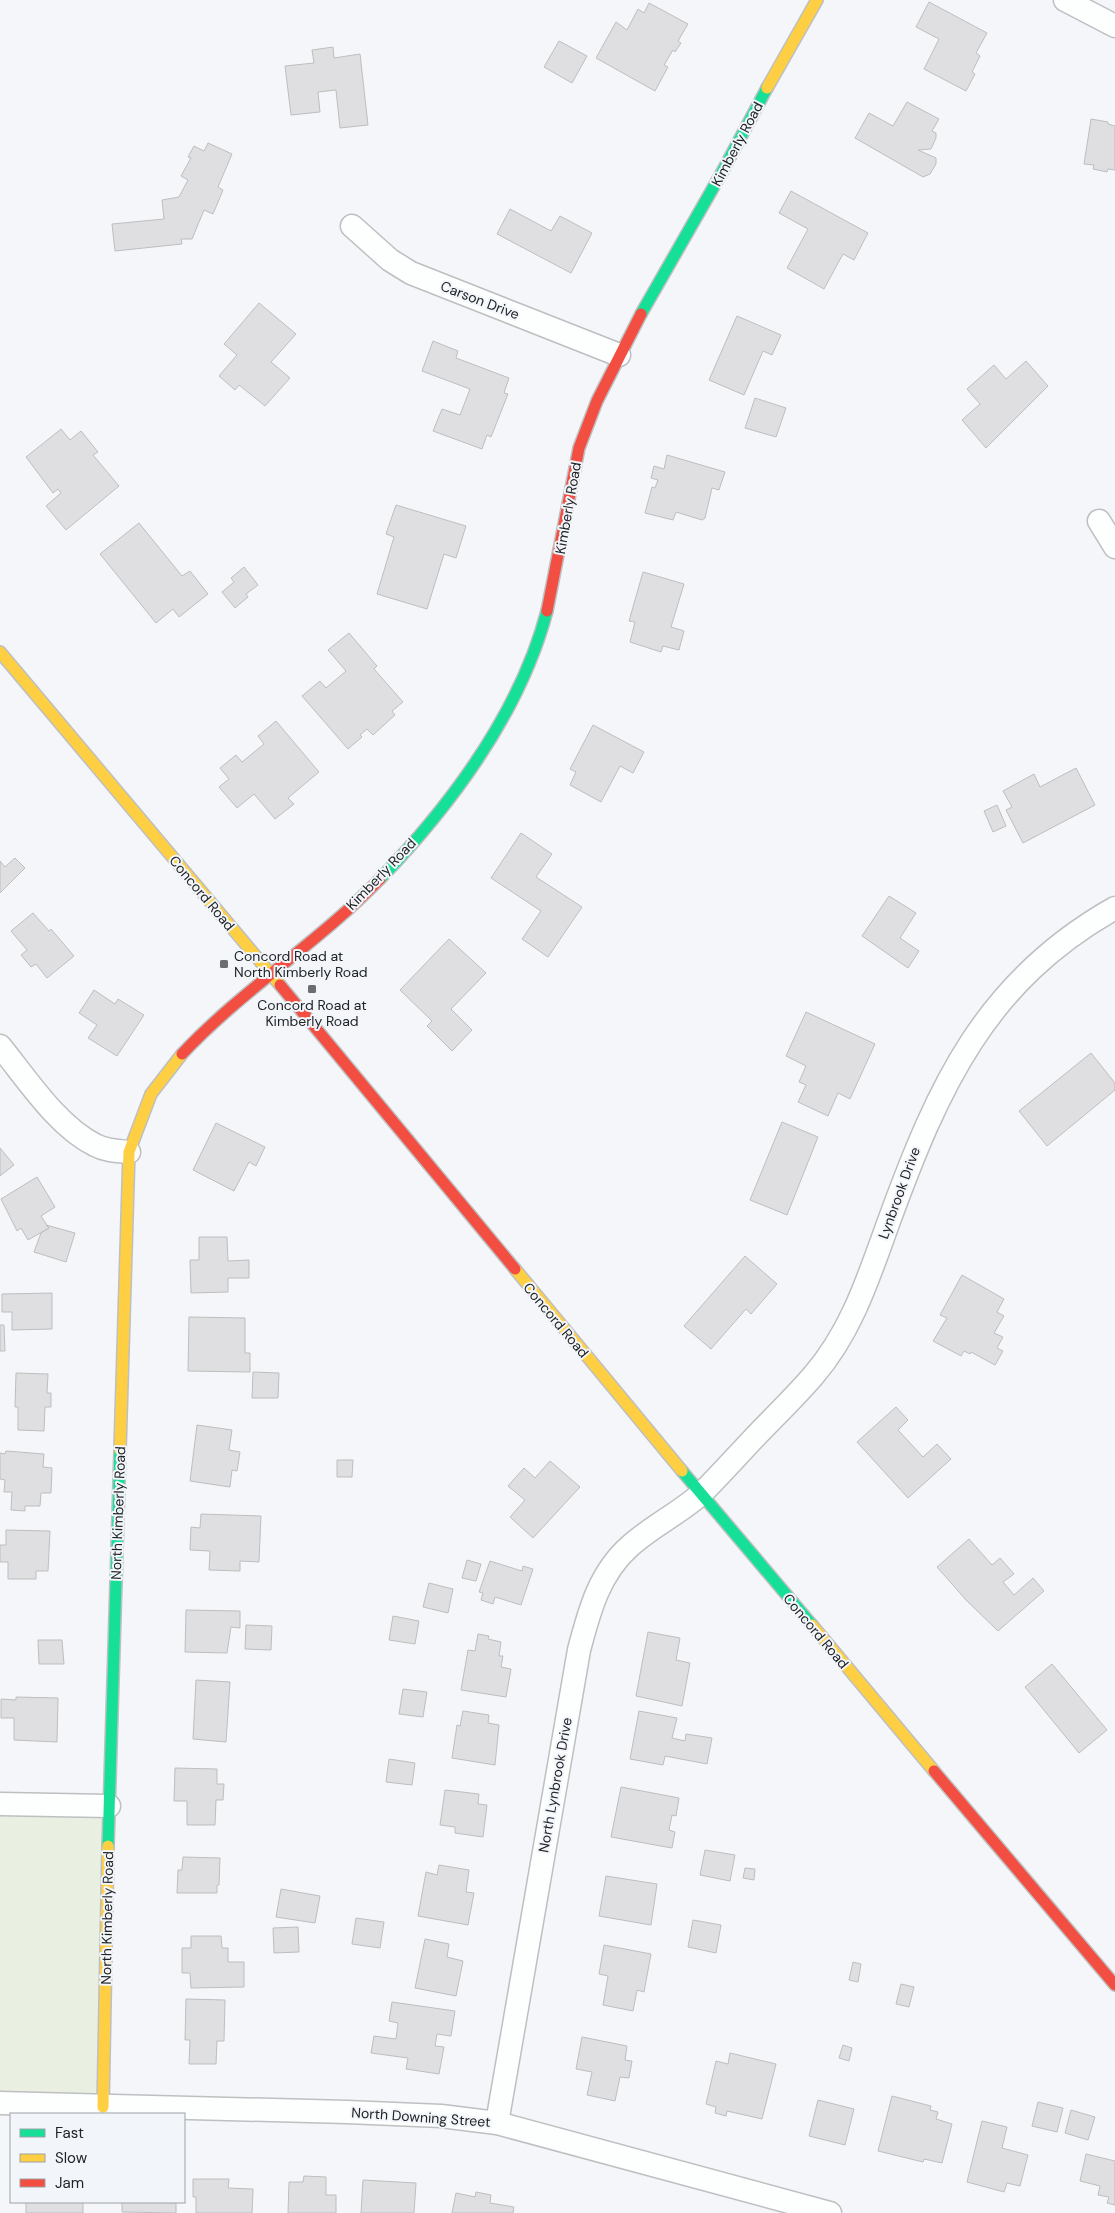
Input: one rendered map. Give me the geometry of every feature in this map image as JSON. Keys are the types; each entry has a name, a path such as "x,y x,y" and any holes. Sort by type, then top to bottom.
{"street":[{"name":"Kimberly Road","path":"270,973 358,900 396,862 433,818 502,720 518,691 545,625 556,574 569,485 584,432 619,355 713,189 799,28 817,0"},
{"path":"1065,0 1115,26"},
{"name":"Carson Drive","path":"352,226 390,260 411,273 619,355"},
{"path":"1099,521 1115,547"},
{"name":"Concord Road","path":"0,652 270,973 701,1494 1115,1986"},
{"name":"Lynbrook Drive","path":"701,1494 813,1376 836,1346 856,1311 918,1140 945,1084 974,1037 1008,992 1044,957 1089,923 1115,908"},
{"name":"North Kimberly Road","path":"103,2107 109,1806 129,1152 142,1114 161,1078 198,1038 270,973"},
{"path":"0,1046 65,1124 95,1145 105,1149 129,1152"},
{"name":"North Lynbrook Drive","path":"498,2123 579,1650 590,1612 608,1571 629,1546 701,1494"},
{"path":"0,1804 109,1806"},
{"name":"North Downing Street","path":"0,2103 347,2112 441,2116 498,2123 830,2213"}],"green space":[{"path":"0,1808 106,1811 100,2102 0,2099"}],"building":[{"path":"929,2 987,33 976,53 980,56 972,72 975,74 966,91 924,69 939,39 916,27"},
{"path":"649,3 688,24 678,41 681,43 675,52 673,50 664,65 668,67 655,91 596,58 616,22 627,30 638,9 644,13"},
{"path":"559,41 587,56 572,83 544,67"},
{"path":"333,47 334,58 360,54 368,125 340,128 336,90 318,92 320,112 291,115 285,66 314,63 312,50"},
{"path":"907,102 939,119 932,131 936,133 936,138 931,149 918,150 936,158 936,164 930,174 923,177 855,138 869,113 893,126"},
{"path":"1091,119 1108,122 1108,124 1115,126 1115,170 1108,169 1107,172 1093,169 1094,165 1084,164"},
{"path":"208,143 232,154 218,187 223,190 213,214 204,210 192,239 181,239 182,244 115,251 112,224 164,219 162,200 179,197 188,180 181,176 191,158 188,157 194,146 204,151"},
{"path":"791,191 868,233 854,260 843,254 824,289 787,268 808,229 779,213"},
{"path":"510,209 551,231 560,216 592,233 571,273 497,234"},
{"path":"259,303 296,334 271,362 290,378 265,406 239,385 235,390 219,376 237,355 224,344"},
{"path":"737,316 781,335 772,355 763,351 744,395 709,380"},
{"path":"433,341 458,351 456,358 509,378 504,393 508,394 491,437 487,435 482,449 433,431 442,409 460,415 470,389 422,371"},
{"path":"1026,361 1048,386 986,448 962,420 980,404 967,389 994,365 1006,379"},
{"path":"755,398 786,408 776,437 745,428"},
{"path":"61,429 70,440 81,431 98,452 93,455 119,486 66,530 46,506 61,493 58,489 53,493 26,457"},
{"path":"667,455 725,472 719,490 712,488 705,518 702,520 676,512 673,520 645,513 652,487 655,488 658,480 651,478 654,466 664,469"},
{"path":"396,505 466,526 456,558 444,554 427,609 377,594 394,537 386,534"},
{"path":"139,523 182,576 190,571 208,594 179,617 173,609 156,623 100,554"},
{"path":"244,567 258,585 246,594 248,597 235,608 222,592 234,582 231,578"},
{"path":"643,572 684,584 671,627 684,631 679,650 663,646 661,652 630,642 635,622 629,621"},
{"path":"349,633 377,666 374,669 403,702 392,711 395,715 373,735 367,729 360,735 362,737 348,749 302,696 320,681 326,688 346,671 328,650"},
{"path":"276,721 319,772 288,798 294,804 275,819 254,794 237,808 219,787 229,779 220,768 236,755 242,762 264,744 258,736"},
{"path":"593,725 644,752 633,773 620,766 601,802 570,785 576,772 570,769"},
{"path":"1076,768 1095,805 1023,843 1006,810 1012,807 1003,791 1034,774 1040,787"},
{"path":"997,805 1006,826 993,832 984,811"},
{"path":"521,833 552,854 536,877 582,907 548,957 522,939 541,911 491,878"},
{"path":"15,858 25,868 0,893 0,861 5,867"},
{"path":"889,896 916,913 900,938 919,951 908,968 862,936"},
{"path":"33,913 49,931 51,929 74,956 47,978 36,964 31,967 21,955 27,950 11,931"},
{"path":"449,939 486,973 451,1009 472,1030 452,1051 427,1026 432,1021 400,990"},
{"path":"94,990 115,1004 118,999 144,1015 117,1056 88,1038 97,1025 79,1013"},
{"path":"806,1012 875,1044 850,1099 838,1093 828,1116 798,1102 806,1085 799,1082 806,1066 786,1056"},
{"path":"1091,1053 1115,1083 1115,1090 1047,1146 1019,1111"},
{"path":"782,1122 818,1137 787,1215 750,1200"},
{"path":"216,1123 265,1147 256,1166 249,1162 234,1191 193,1170"},
{"path":"0,1148 14,1165 0,1176"},
{"path":"37,1177 55,1207 41,1216 49,1228 28,1240 21,1228 17,1231 1,1199"},
{"path":"46,1225 75,1233 66,1262 34,1252 41,1233 49,1228"},
{"path":"199,1237 227,1237 228,1261 249,1260 249,1278 228,1278 228,1292 191,1293 190,1260 199,1260"},
{"path":"745,1256 777,1284 751,1314 746,1309 711,1349 684,1326"},
{"path":"962,1275 1004,1299 997,1312 1004,1316 994,1333 1003,1337 997,1348 1003,1351 995,1365 971,1352 970,1354 964,1351 961,1356 933,1341 947,1318 940,1315"},
{"path":"52,1293 52,1329 12,1330 12,1312 2,1312 2,1294"},
{"path":"189,1317 245,1318 245,1353 250,1353 250,1372 188,1371"},
{"path":"0,1325 4,1325 5,1351 0,1351"},
{"path":"253,1372 279,1373 278,1398 252,1398"},
{"path":"16,1373 48,1374 47,1393 51,1393 51,1407 45,1407 44,1431 18,1430 18,1407 15,1407"},
{"path":"896,1407 908,1420 898,1430 923,1457 937,1444 951,1459 908,1498 857,1442"},
{"path":"197,1425 232,1430 229,1450 240,1452 237,1471 232,1470 230,1487 190,1481"},
{"path":"6,1451 44,1454 43,1467 52,1468 51,1493 41,1493 40,1506 25,1506 25,1511 11,1510 12,1492 4,1492 5,1480 0,1479 0,1453 5,1454"},
{"path":"337,1460 353,1460 352,1477 337,1477"},
{"path":"550,1461 580,1487 533,1538 510,1517 525,1500 508,1486 524,1468 535,1478"},
{"path":"201,1514 261,1516 259,1562 240,1561 240,1571 209,1570 210,1551 190,1550 191,1527 200,1528"},
{"path":"6,1530 50,1531 48,1571 36,1571 36,1579 8,1579 8,1562 0,1562 0,1545 6,1545"},
{"path":"969,1539 992,1565 1000,1558 1014,1574 1003,1582 1014,1595 1033,1578 1044,1591 998,1631 966,1600 937,1567"},
{"path":"467,1560 481,1564 476,1581 462,1578"},
{"path":"490,1561 522,1571 523,1566 533,1569 521,1605 495,1597 493,1604 481,1600 483,1593 479,1592"},
{"path":"429,1583 453,1589 448,1613 423,1607"},
{"path":"186,1610 240,1611 240,1628 231,1627 227,1653 185,1652"},
{"path":"393,1616 419,1621 415,1644 389,1640"},
{"path":"246,1625 272,1626 271,1650 245,1649"},
{"path":"648,1632 680,1638 676,1660 690,1663 682,1706 636,1696"},
{"path":"478,1634 489,1636 488,1639 501,1642 499,1656 503,1656 501,1667 511,1669 506,1697 461,1690 468,1650 475,1651"},
{"path":"38,1640 62,1640 64,1664 39,1664"},
{"path":"1052,1664 1107,1730 1079,1753 1025,1687"},
{"path":"196,1680 230,1682 226,1742 193,1739"},
{"path":"403,1689 427,1692 423,1717 399,1714"},
{"path":"16,1697 58,1698 57,1742 14,1740 14,1718 1,1718 1,1699 16,1700"},
{"path":"463,1711 489,1715 488,1723 499,1725 495,1765 452,1758 457,1725 460,1726"},
{"path":"639,1711 677,1718 672,1738 685,1741 686,1734 712,1738 707,1764 665,1756 663,1765 630,1759"},
{"path":"389,1759 415,1763 412,1785 386,1782"},
{"path":"175,1768 217,1769 217,1784 224,1784 223,1800 216,1800 215,1825 187,1825 187,1801 174,1801"},
{"path":"621,1787 679,1798 676,1816 672,1815 669,1830 675,1832 672,1848 611,1837"},
{"path":"445,1790 479,1794 478,1804 487,1805 483,1837 455,1833 455,1827 440,1825"},
{"path":"705,1850 735,1855 730,1881 700,1875"},
{"path":"183,1857 220,1858 217,1893 177,1893 178,1870 182,1870"},
{"path":"439,1865 469,1870 466,1892 474,1893 468,1925 418,1916 426,1872 437,1875"},
{"path":"745,1868 755,1869 754,1880 743,1878"},
{"path":"606,1876 657,1884 651,1925 599,1916"},
{"path":"281,1889 320,1896 315,1923 276,1917"},
{"path":"356,1918 384,1922 380,1948 352,1944"},
{"path":"693,1920 721,1925 716,1953 688,1947"},
{"path":"298,1927 299,1952 274,1953 273,1928"},
{"path":"191,1936 221,1936 222,1948 228,1948 228,1962 244,1962 244,1987 191,1988 190,1973 182,1973 182,1948 191,1948"},
{"path":"425,1939 449,1944 447,1957 463,1961 456,1996 415,1988"},
{"path":"604,1945 651,1954 644,1992 637,1990 633,2011 603,2005 608,1976 599,1974"},
{"path":"853,1962 861,1964 858,1982 849,1980"},
{"path":"901,1984 914,1987 909,2007 896,2004"},
{"path":"186,1999 225,2000 224,2041 217,2041 216,2064 189,2064 190,2040 185,2040"},
{"path":"392,2002 455,2011 451,2036 437,2034 435,2046 444,2047 439,2074 406,2069 408,2058 371,2053 374,2036 396,2039 398,2023 389,2021"},
{"path":"582,2037 627,2046 625,2060 632,2061 629,2078 620,2077 615,2101 587,2095 592,2072 576,2069"},
{"path":"843,2045 852,2048 849,2061 839,2058"},
{"path":"730,2053 776,2064 762,2119 727,2111 726,2116 715,2113 716,2107 706,2104 716,2061 728,2064"},
{"path":"892,2096 931,2106 930,2110 938,2112 936,2119 952,2124 942,2163 924,2159 923,2162 878,2151"},
{"path":"818,2100 854,2109 845,2145 809,2136"},
{"path":"1038,2102 1063,2108 1057,2132 1032,2126"},
{"path":"1071,2110 1095,2117 1088,2140 1065,2133"},
{"path":"982,2121 1007,2127 1002,2148 1028,2155 1020,2186 1007,2183 1004,2192 967,2182"},
{"path":"1086,2154 1115,2161 1115,2205 1107,2203 1109,2197 1098,2195 1100,2186 1080,2181"},
{"path":"304,2176 326,2177 326,2195 336,2195 336,2213 288,2213 289,2182 303,2182"},
{"path":"193,2179 229,2179 228,2188 253,2189 252,2213 196,2213 196,2197 193,2197"},
{"path":"363,2180 416,2183 414,2213 361,2213"},
{"path":"476,2192 491,2195 490,2203 514,2207 513,2213 452,2213 456,2193 475,2197"},
{"path":"26,2203 83,2203 83,2213 26,2213"},
{"path":"122,2203 176,2203 176,2213 122,2212"}],"traffic: fast":[{"path":"641,314 721,174 767,88"},
{"path":"380,879 433,820 480,755 520,685 535,649 547,611"},
{"path":"108,1846 120,1450"},
{"path":"682,1471 812,1625"}],"traffic: slow":[{"path":"767,88 817,0"},
{"path":"0,652 280,985"},
{"path":"120,1450 129,1152 151,1094 182,1054"},
{"path":"515,1269 682,1471"},
{"path":"812,1625 934,1771"},
{"path":"103,2107 108,1846"}],"traffic: jam":[{"path":"547,611 579,448 597,401 641,314"},
{"path":"182,1054 205,1031 332,924 380,879"},
{"path":"280,985 515,1269"},
{"path":"934,1771 1115,1985"}],"place":[{"name":"Concord Road at North Kimberly Road","path":"224,964"},
{"name":"Concord Road at Kimberly Road","path":"312,989"}]}
